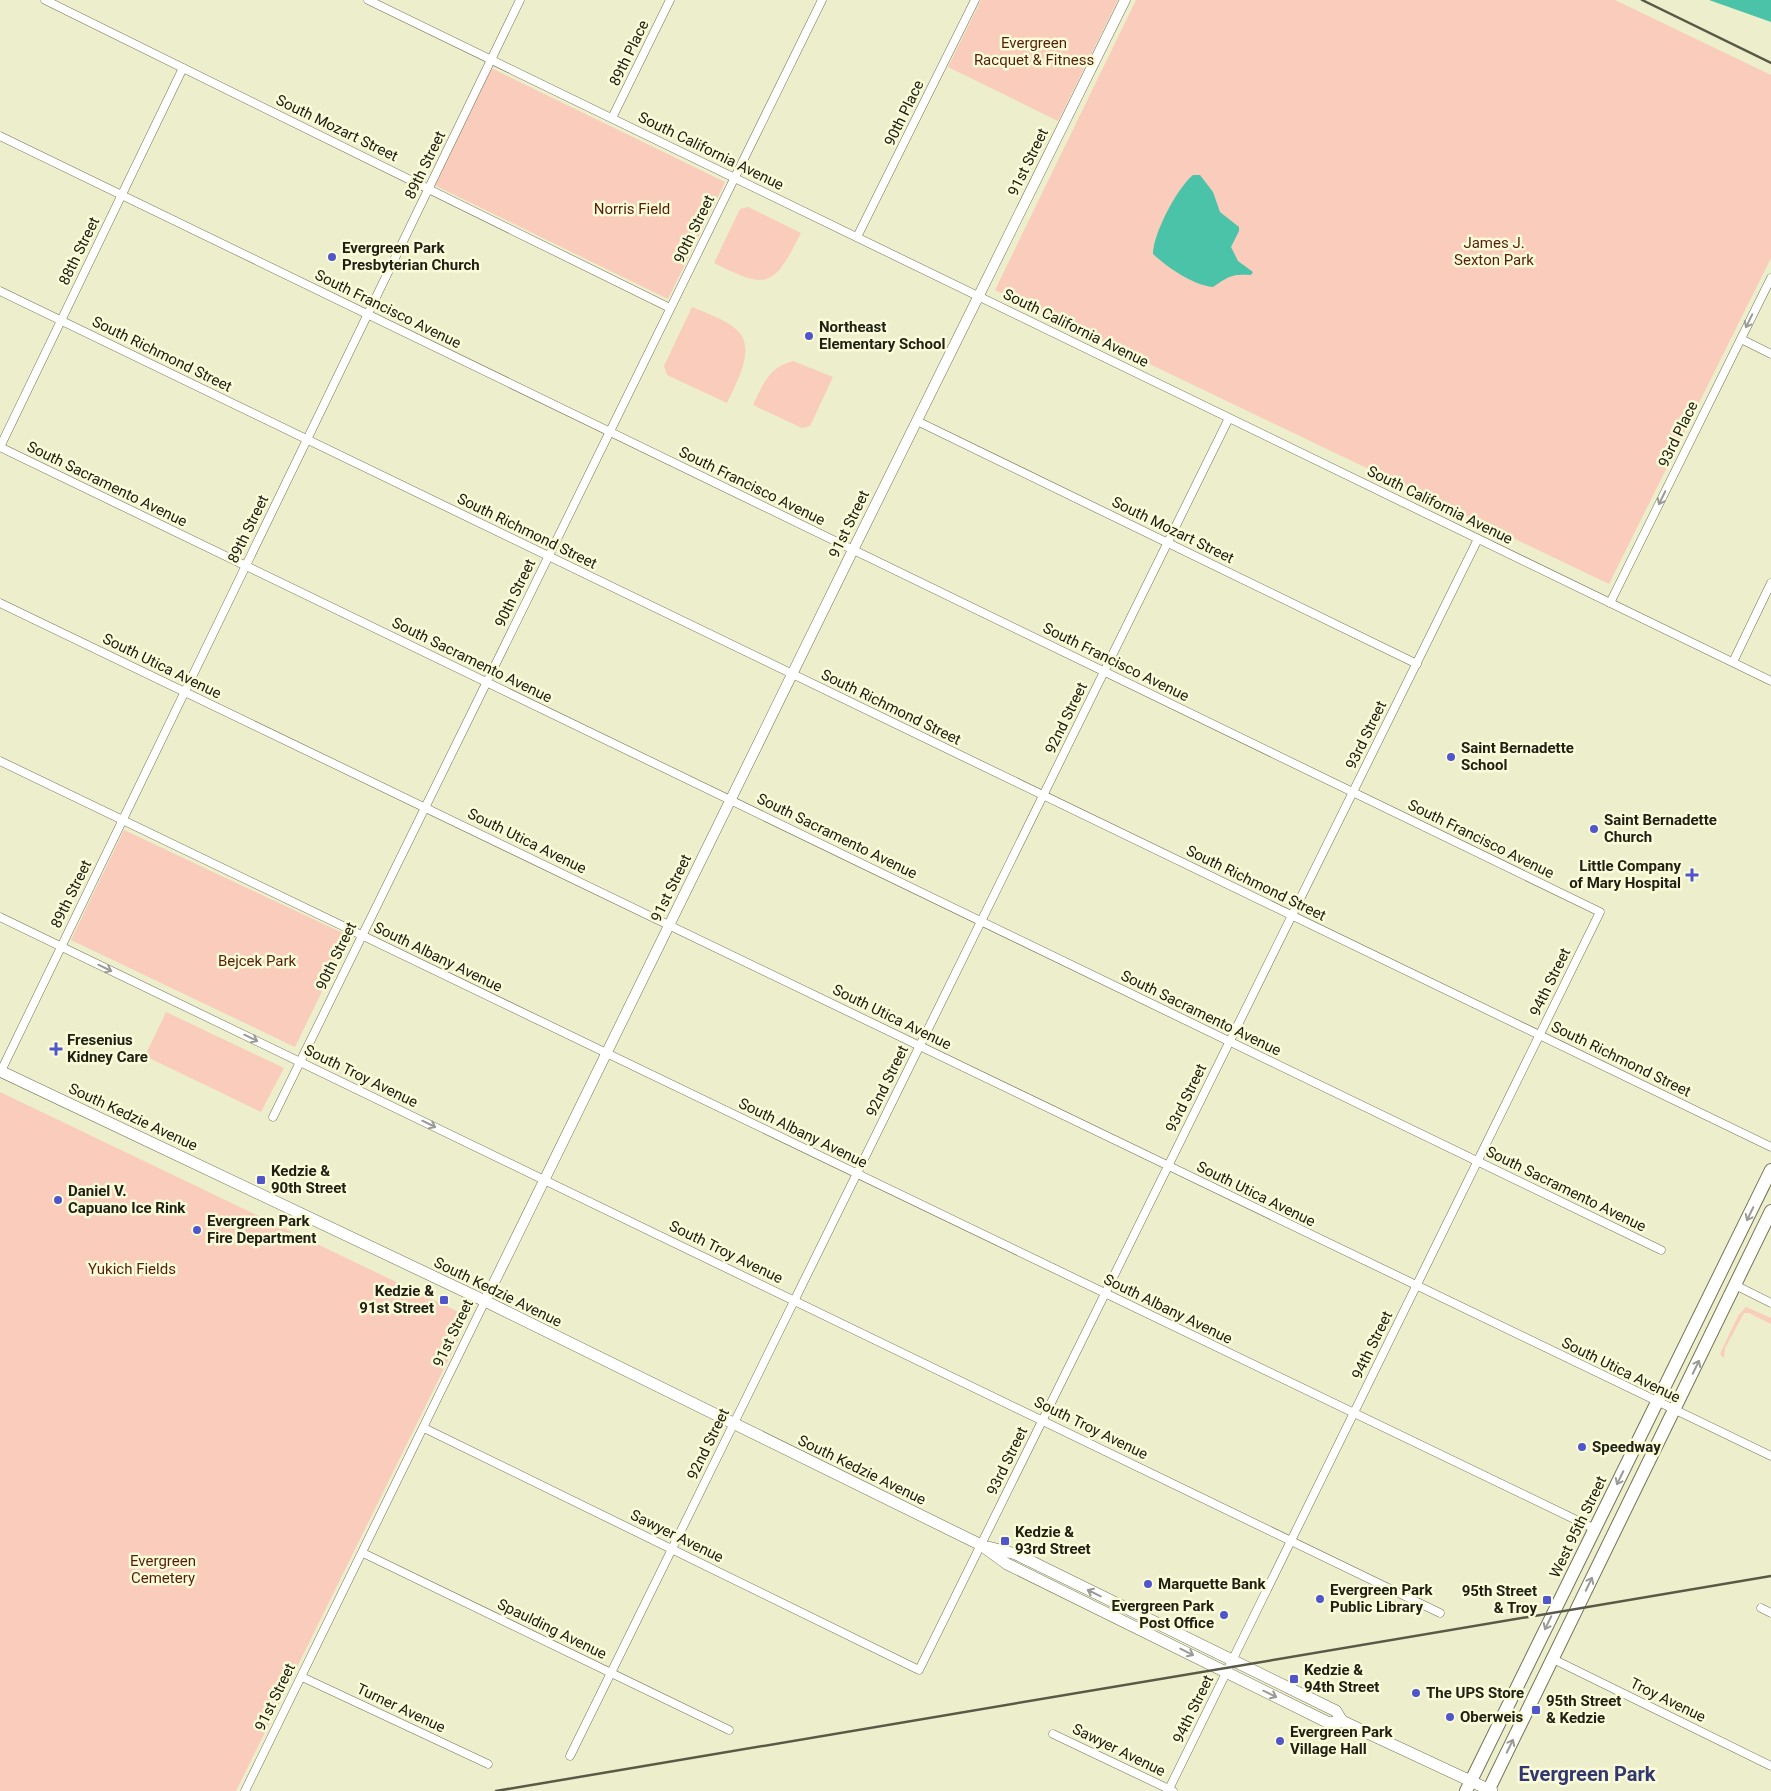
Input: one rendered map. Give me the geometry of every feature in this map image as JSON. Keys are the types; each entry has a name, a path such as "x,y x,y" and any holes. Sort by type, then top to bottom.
{"main road":[{"name":"South Kedzie Avenue","path":"0,1071 485,1301 981,1545 1007,1564 1329,1722 1342,1721 1468,1786 1489,1791"},
{"name":"West 95th Street","path":"1468,1786 1771,1170"},
{"path":"1489,1791 1771,1210"},
{"name":"South Kedzie Avenue","path":"981,1545 1016,1554 1232,1662 1336,1711 1342,1721"}],"street":[{"name":"South Mozart Street","path":"45,0 670,308"},
{"name":"South California Avenue","path":"368,0 1771,681"},
{"name":"89th Street","path":"0,1071 520,0"},
{"name":"89th Place","path":"612,118 670,0"},
{"name":"90th Street","path":"273,1117 822,0"},
{"name":"90th Place","path":"857,237 975,0"},
{"name":"91st Street","path":"245,1791 730,800 1126,0"},
{"name":"88th Street","path":"0,447 183,68"},
{"name":"South Francisco Avenue","path":"0,136 1600,912"},
{"name":"93rd Place","path":"1610,603 1771,278"},
{"name":"South Richmond Street","path":"0,291 1771,1147"},
{"path":"1741,339 1771,354"},
{"name":"92nd Street","path":"570,1756 1229,418"},
{"name":"South Mozart Street","path":"917,421 1416,664"},
{"name":"South Sacramento Avenue","path":"0,447 1661,1250"},
{"name":"93rd Street","path":"919,1670 1478,539"},
{"path":"1733,662 1771,583"},
{"name":"South Utica Avenue","path":"0,604 1657,1403 1771,1456"},
{"name":"South Albany Avenue","path":"0,762 1595,1529"},
{"name":"94th Street","path":"1170,1790 1226,1672 1600,912"},
{"name":"South Troy Avenue","path":"0,917 1440,1613"},
{"path":"1735,1285 1771,1303"},
{"name":"Sawyer Avenue","path":"424,1428 919,1670"},
{"name":"Spaulding Avenue","path":"363,1553 729,1730"},
{"path":"1761,1608 1771,1613"},
{"name":"Troy Avenue","path":"1553,1659 1771,1766"},
{"name":"Turner Avenue","path":"302,1677 488,1764"},
{"name":"Sawyer Avenue","path":"1053,1734 1170,1790"}],"green space":[{"name":"Evergreen Racquet & Fitness","path":"981,0 1118,0 1058,121 948,67"},
{"name":"James J. Sexton Park","path":"1136,0 1615,0 1771,75 1771,258 1609,584 995,290"},
{"name":"Norris Field","path":"491,68 725,182 668,299 434,185"},
{"path":"748,207 801,233 783,265 775,274 767,279 758,280 746,277 714,263 740,209"},
{"path":"692,307 727,323 737,330 743,338 745,356 743,366 727,403 667,375 664,366"},
{"path":"793,361 833,377 810,426 802,428 753,405 772,372"},
{"name":"Bejcek Park","path":"124,830 349,936 295,1047 71,940"},
{"path":"166,1012 284,1068 261,1112 145,1056"},
{"name":"Evergreen Cemetery","path":"0,1092 465,1315 458,1340 236,1791 0,1791"},
{"path":"1746,1307 1771,1318 1771,1324 1749,1313 1744,1313 1725,1348 1724,1358 1720,1354 1738,1316"}],"water":[{"path":"1709,0 1771,0 1771,22"},
{"path":"1193,175 1200,175 1213,192 1220,212 1239,227 1231,247 1238,261 1253,272 1251,275 1235,275 1213,287 1205,286 1181,275 1153,254 1161,224 1173,200"}],"railway":[{"path":"1642,0 1771,63"},
{"path":"496,1791 1771,1576"}],"place":[{"name":"Evergreen Park Presbyterian Church","path":"332,257"},
{"name":"Northeast Elementary School","path":"809,336"},
{"name":"Saint Bernadette School","path":"1451,757"},
{"name":"Saint Bernadette Church","path":"1594,829"},
{"name":"Little Company of Mary Hospital","path":"1692,875"},
{"name":"Fresenius Kidney Care","path":"56,1049"},
{"name":"Kedzie & 90th Street","path":"261,1180"},
{"name":"Daniel V. Capuano Ice Rink","path":"58,1200"},
{"name":"Evergreen Park Fire Department","path":"197,1230"},
{"name":"Kedzie & 91st Street","path":"444,1300"},
{"name":"Speedway","path":"1582,1447"},
{"name":"Kedzie & 93rd Street","path":"1005,1541"},
{"name":"Marquette Bank","path":"1148,1584"},
{"name":"Evergreen Park Public Library","path":"1320,1599"},
{"name":"95th Street & Troy","path":"1547,1600"},
{"name":"Evergreen Park Post Office","path":"1224,1615"},
{"name":"Kedzie & 94th Street","path":"1294,1679"},
{"name":"The UPS Store","path":"1416,1693"},
{"name":"95th Street & Kedzie","path":"1536,1710"},
{"name":"Oberweis","path":"1450,1717"},
{"name":"Evergreen Park Village Hall","path":"1280,1741"}],"district":[{"name":"Evergreen Park","path":"1587,1774"}],"park label":[{"name":"Yukich Fields","path":"132,1269"}]}
